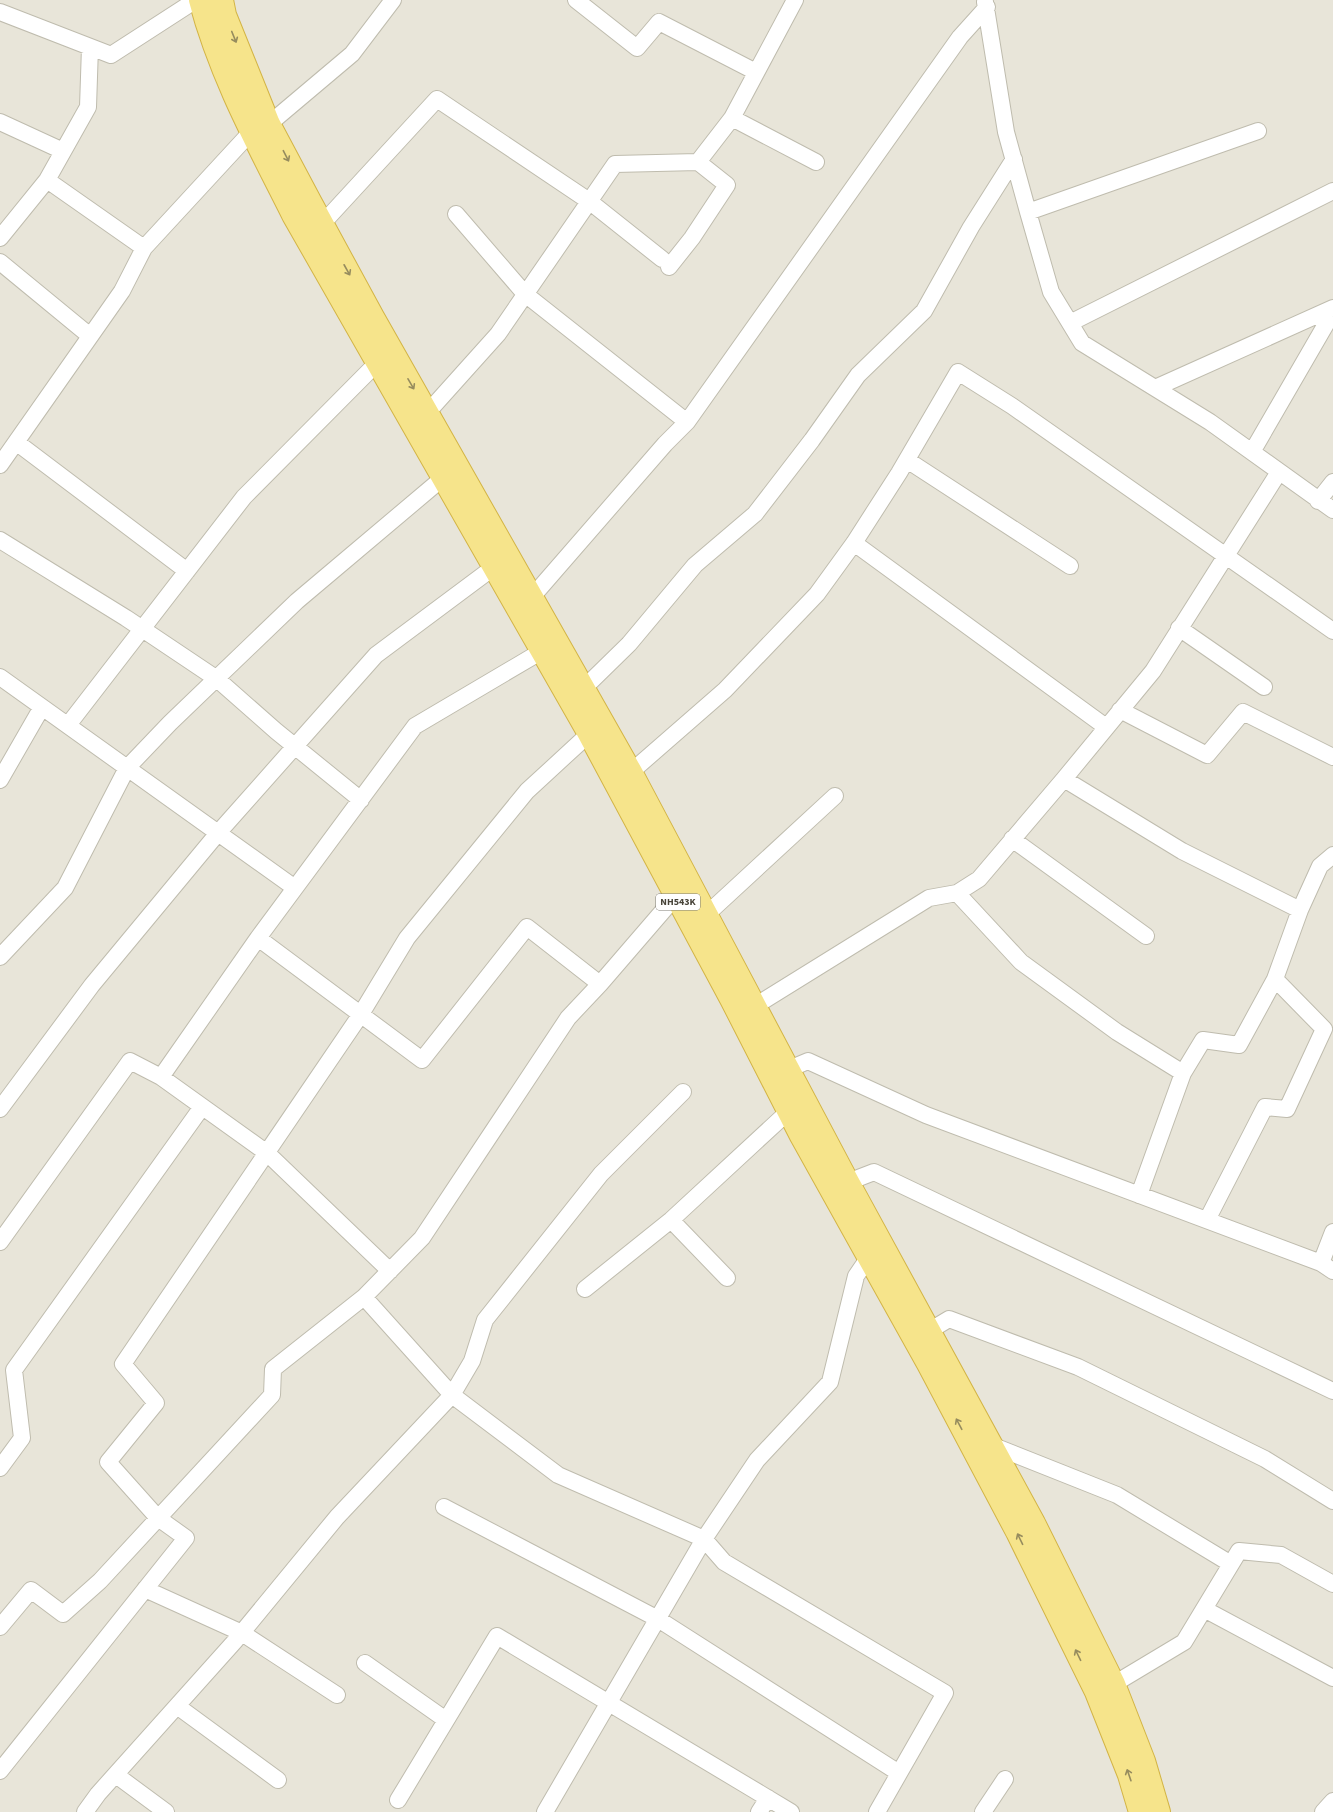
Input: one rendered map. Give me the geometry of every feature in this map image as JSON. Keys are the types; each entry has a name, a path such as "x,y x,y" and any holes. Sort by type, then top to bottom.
{"highway":[{"name":"NH543K","path":"200,0 206,24 222,68 322,224 421,418 451,473 494,567 549,646 584,688 631,772 706,915 789,1111 840,1186 922,1336 1017,1532 1105,1688 1144,1761 1159,1812"},
{"name":"NH543K","path":"222,0 225,15 260,128 293,215 378,363 421,418"},
{"name":"NH543K","path":"451,473 532,597 549,646 589,734 675,897 747,1010 789,1069 869,1257 922,1336 991,1445 1034,1524 1105,1688 1140,1812"}],"street":[{"path":"0,12 111,55 196,0"},
{"path":"0,465 122,291 144,248 260,128 352,54 392,0"},
{"path":"576,0 637,48 659,22 756,72"},
{"path":"698,162 732,118 795,0"},
{"path":"985,4 1006,132 1028,212 1051,292 1082,343 1210,422 1318,501 1333,510"},
{"path":"532,597 665,444 687,422 985,4"},
{"path":"0,238 48,180 88,107 90,47"},
{"path":"322,224 437,100 589,201 666,263 692,238 727,185 698,162 615,164 589,201 498,334 421,418"},
{"path":"732,118 816,162"},
{"path":"0,122 63,151"},
{"path":"1028,212 1258,131"},
{"path":"584,688 629,644 695,565 755,514 812,440 858,376 924,311 971,227 1014,159"},
{"path":"48,180 144,248"},
{"path":"1070,323 1333,191"},
{"path":"456,214 525,294 687,422"},
{"path":"0,262 90,336"},
{"path":"1156,388 1333,308"},
{"path":"1252,452 1333,312"},
{"path":"68,725 244,497 378,363"},
{"path":"631,772 725,690 817,594 854,543 907,460 958,372 1012,406 1333,631"},
{"path":"16,442 187,571"},
{"path":"907,460 1070,566"},
{"path":"747,1010 929,898 957,893 979,879 1153,671 1279,472"},
{"path":"0,957 65,888 127,768 170,723 297,601 451,473"},
{"path":"1318,501 1333,482"},
{"path":"0,540 126,618 217,679 361,800"},
{"path":"854,543 1106,727"},
{"path":"0,1109 92,985 218,833 376,655 494,567"},
{"path":"1179,628 1264,687"},
{"path":"161,1077 258,938 415,726 549,646"},
{"path":"0,677 295,888"},
{"path":"0,780 42,707"},
{"path":"1120,710 1207,755 1243,712 1333,757"},
{"path":"0,1771 186,1538 158,1518 108,1462 156,1402 123,1364 361,1014 412,932 527,791 589,734"},
{"path":"1064,779 1182,851 1300,910"},
{"path":"706,915 835,796"},
{"path":"1012,839 1146,936"},
{"path":"1139,1195 1183,1073 1203,1040 1239,1045 1275,979 1300,910 1320,866 1333,855"},
{"path":"957,893 1021,962 1117,1032 1183,1073"},
{"path":"0,1627 31,1590 63,1614 100,1581 272,1395 273,1369 364,1297 422,1238 568,1018 600,984 675,897"},
{"path":"258,938 422,1060 527,927 600,984"},
{"path":"1207,1220 1265,1107 1287,1109 1324,1029 1275,979"},
{"path":"0,1242 130,1061 161,1077 267,1153 390,1271"},
{"path":"789,1069 808,1061 926,1115 1207,1220 1327,1267 1333,1232"},
{"path":"85,1812 176,1706 242,1633 337,1517 452,1395 472,1361 485,1320 601,1174 683,1092"},
{"path":"0,1468 22,1438 14,1370 202,1107"},
{"path":"585,1289 671,1220 789,1111"},
{"path":"840,1186 874,1172 1333,1391"},
{"path":"671,1220 728,1278"},
{"path":"545,1812 704,1539 757,1460 830,1382 856,1276 869,1257"},
{"path":"364,1297 452,1395 558,1475 704,1539 724,1562 945,1693 899,1773 882,1810"},
{"path":"922,1336 949,1318 1078,1367 1264,1459 1333,1501"},
{"path":"991,1445 1117,1495 1231,1564"},
{"path":"444,1507 658,1619 899,1773"},
{"path":"1105,1688 1184,1642 1239,1551 1281,1555 1333,1584"},
{"path":"145,1589 242,1633 337,1695"},
{"path":"1204,1609 1333,1678"},
{"path":"398,1800 497,1636 791,1812"},
{"path":"365,1662 446,1720"},
{"path":"176,1706 278,1780"},
{"path":"116,1775 166,1812"},
{"path":"983,1812 1004,1779"},
{"path":"759,1812 768,1798"},
{"path":"1323,1812 1333,1801"}],"shaded area":[{"path":"0,0 1333,0 1333,1812 0,1812"}]}
